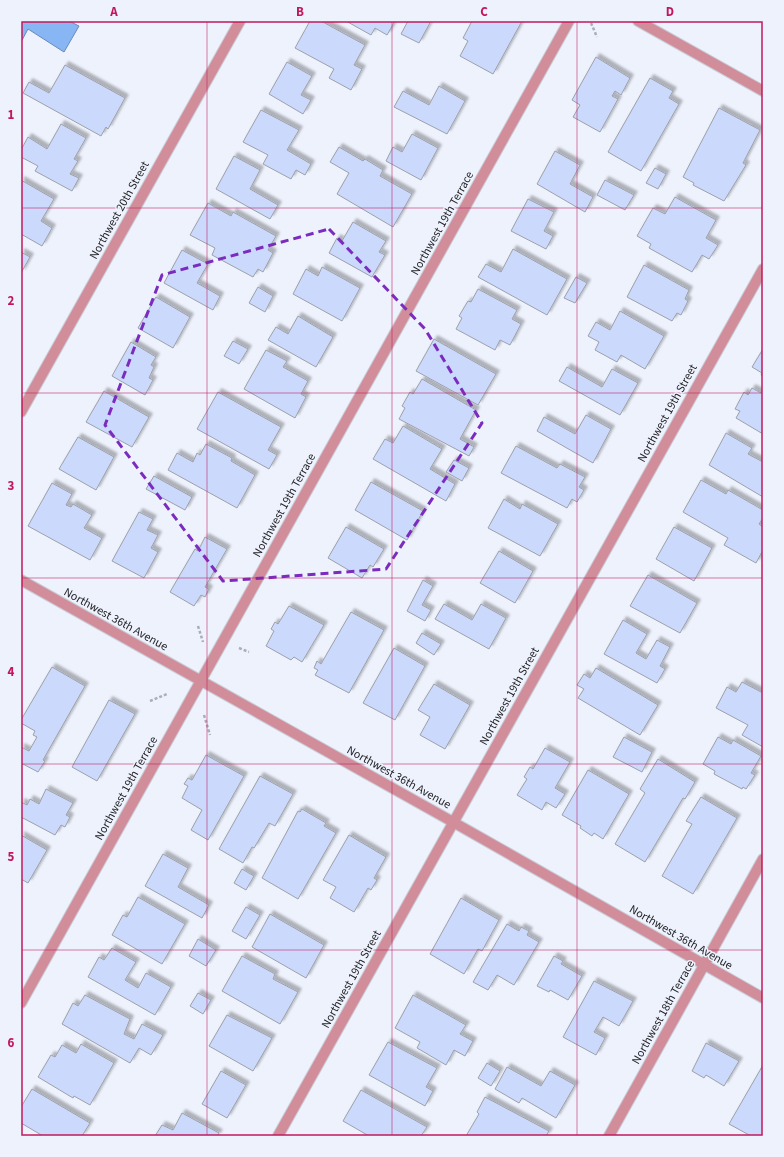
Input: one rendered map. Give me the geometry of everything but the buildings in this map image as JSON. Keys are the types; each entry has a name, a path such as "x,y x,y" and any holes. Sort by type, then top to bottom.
{"street":[{"name":"Northwest 20th Street","path":"21,412 240,21"},
{"name":"Northwest 19th Terrace","path":"21,1003 569,21"},
{"path":"638,21 763,91"},
{"name":"Northwest 19th Street","path":"278,1136 763,269"},
{"name":"Northwest 36th Avenue","path":"21,580 454,822 763,998"},
{"name":"Northwest 18th Terrace","path":"609,1136 763,859"}],"path":[{"path":"591,24 597,37"},
{"path":"198,626 205,646"},
{"path":"234,646 249,652"},
{"path":"150,701 167,694"},
{"path":"204,715 210,735"}],"highlighted area":[{"path":"329,229 425,329 482,423 386,569 223,581 105,425 162,275"}],"water":[{"path":"21,21 69,21 79,26 64,52 28,29 21,42"}]}
